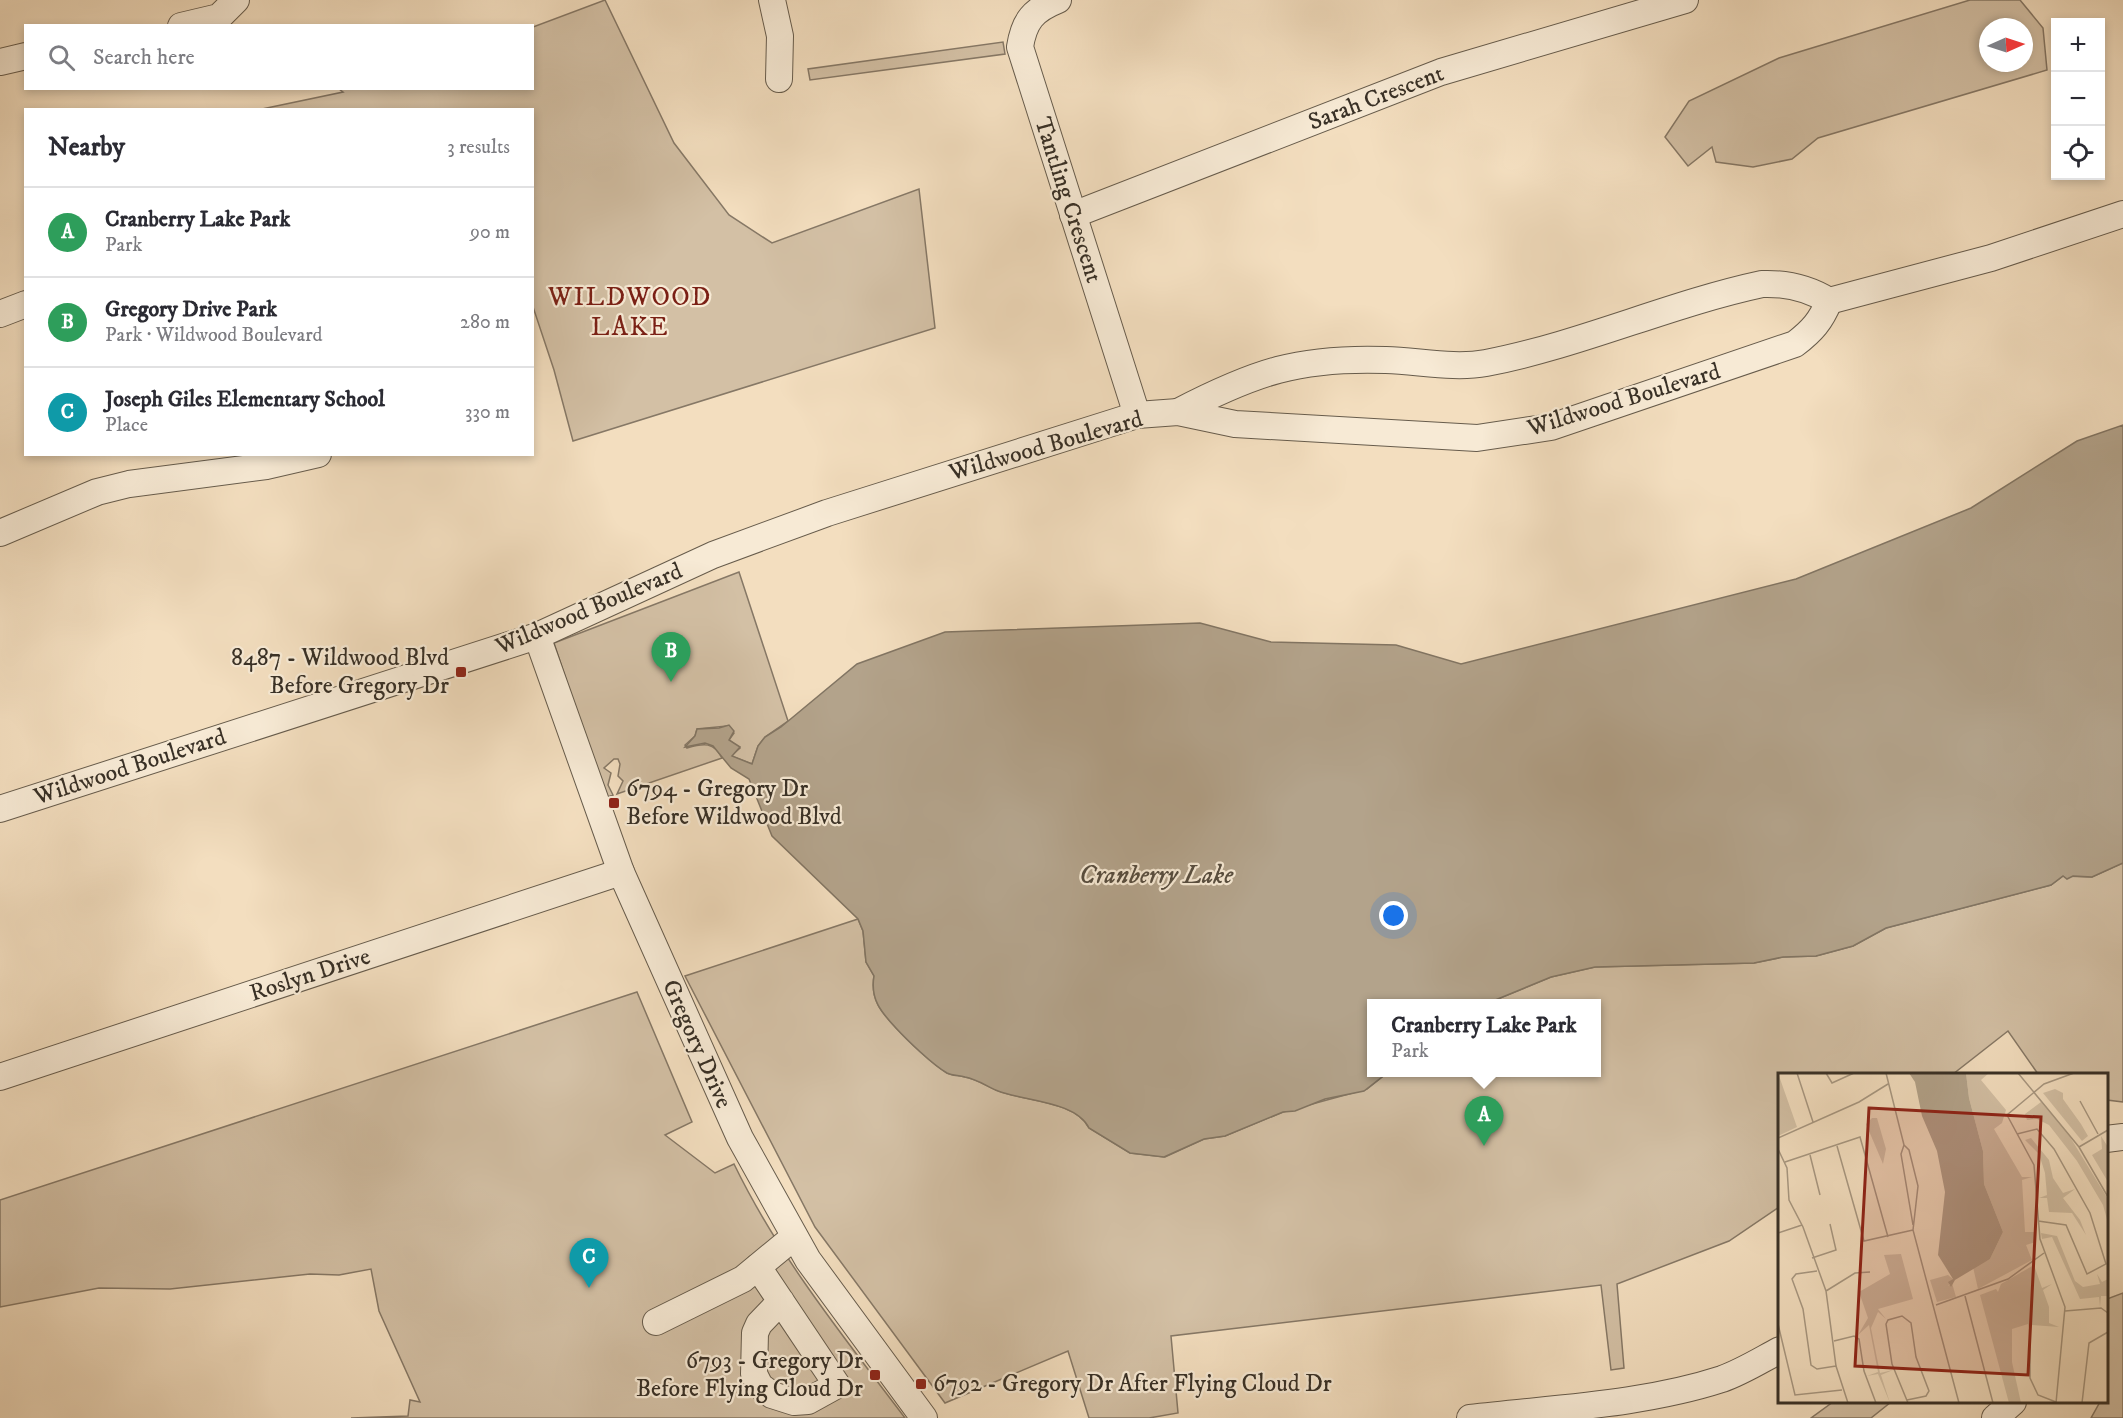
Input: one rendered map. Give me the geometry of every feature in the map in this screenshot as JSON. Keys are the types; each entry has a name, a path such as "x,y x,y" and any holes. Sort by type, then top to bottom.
{"street":[{"path":"189,24 219,17 236,0"},
{"path":"772,0 780,36 779,79"},
{"name":"Tantling Crescent","path":"1058,0 1030,15 1023,28 1020,47 1137,415"},
{"name":"Sarah Crescent","path":"1073,215 1441,72 1685,0"},
{"path":"0,62 24,56"},
{"path":"1829,301 1991,258 2123,214"},
{"name":"Wildwood Boulevard","path":"0,809 537,636 713,555 827,513 1137,415 1178,412 1235,424 1478,438 1504,435 1551,427 1795,344 1811,332 1821,320 1829,301 1802,288 1779,284 1762,285 1532,353 1483,363 1451,365 1342,358 1303,362 1269,370 1216,392 1178,412"},
{"path":"0,314 24,305"},
{"path":"0,533 97,492 266,466 309,456"},
{"name":"Gregory Drive","path":"537,636 621,872 740,1138 794,1237 837,1302 924,1418"},
{"name":"Roslyn Drive","path":"0,1077 621,872"},
{"path":"2108,1139 2123,1137"},
{"path":"656,1322 744,1279 794,1237"},
{"path":"758,1267 781,1301"},
{"path":"1470,1418 1625,1399 1702,1385 1724,1378 1778,1351"},
{"path":"1995,1418 2011,1403"}],"shaded area":[{"path":"605,0 674,143 729,215 772,243 919,189 935,328 573,441 554,370 534,310 534,108 267,108 343,92 340,90 534,90 534,27"},
{"path":"1970,0 2020,0 2043,28 2047,70 1818,138 1792,159 1753,167 1716,162 1712,147 1688,166 1665,137 1689,101 1779,58"},
{"path":"1003,42 1005,54 810,80 808,69"},
{"path":"739,572 788,721 765,737 758,746 752,764 731,756 740,748 729,740 734,733 727,726 697,729 695,736 685,745 687,748 699,745 712,746 722,758 617,794 623,781 618,776 620,764 618,759 614,759 604,768 611,773 608,785 613,795 605,798 554,643"},
{"path":"2123,863 2123,1102 2108,1100 2108,1073 2037,1073 2008,1031 1954,1073 1778,1073 1778,1208 1729,1241 1617,1284 1624,1368 1611,1370 1601,1285 1171,1336 1178,1413 1149,1418 1089,1418 1068,1351 945,1403 815,1227 685,976 858,919 863,931 866,962 874,976 874,992 878,1005 901,1033 941,1069 949,1074 978,1081 999,1091 1048,1103 1073,1112 1089,1128 1130,1153 1165,1157 1204,1139 1225,1136 1283,1112 1367,1089 1382,1077 1601,1077 1601,999 1498,999 1551,977 1595,967 1754,963 1783,957 1816,956 1853,946 1886,928 2051,885 2063,876 2092,877"},
{"path":"637,992 692,1122 665,1135 715,1173 734,1164 792,1264 905,1418 351,1418 408,1416 410,1400 420,1402 379,1311 371,1269 339,1275 310,1274 170,1289 99,1288 0,1307 0,1200"},
{"path":"2123,1293 2123,1418 2091,1418 2099,1403 2108,1403 2108,1299"},
{"path":"1832,1403 1890,1403 1871,1418 1811,1418"}],"water":[{"name":"Cranberry Lake","path":"2123,425 2123,863 2092,877 2073,876 2067,879 2063,876 2051,885 1886,928 1853,946 1816,956 1783,957 1754,963 1595,967 1551,977 1498,999 1367,999 1367,1077 1382,1077 1364,1091 1325,1099 1295,1111 1283,1112 1225,1136 1204,1139 1164,1157 1130,1153 1089,1128 1073,1112 1048,1103 998,1091 969,1078 949,1074 928,1058 896,1028 878,1005 874,992 874,976 866,962 863,931 858,919 772,836 749,779 731,768 713,746 705,743 685,747 695,736 697,729 729,725 734,731 729,740 740,747 732,756 752,764 758,746 765,737 781,727 857,664 945,632 1200,623 1271,642 1396,645 1461,664 1796,579 1971,508 2077,441"}],"place":[{"name":"8487 - Wildwood Blvd Before Gregory Dr","path":"461,672"},
{"name":"Gregory Drive Park","path":"671,682"},
{"name":"6794 - Gregory Dr Before Wildwood Blvd","path":"614,803"},
{"name":"Cranberry Lake Park","path":"1484,1146"},
{"name":"Joseph Giles Elementary School","path":"589,1288"},
{"name":"6793 - Gregory Dr Before Flying Cloud Dr","path":"875,1375"},
{"name":"6792 - Gregory Dr After Flying Cloud Dr","path":"921,1384"}],"district":[{"name":"WILDWOOD LAKE","path":"630,312"}]}
